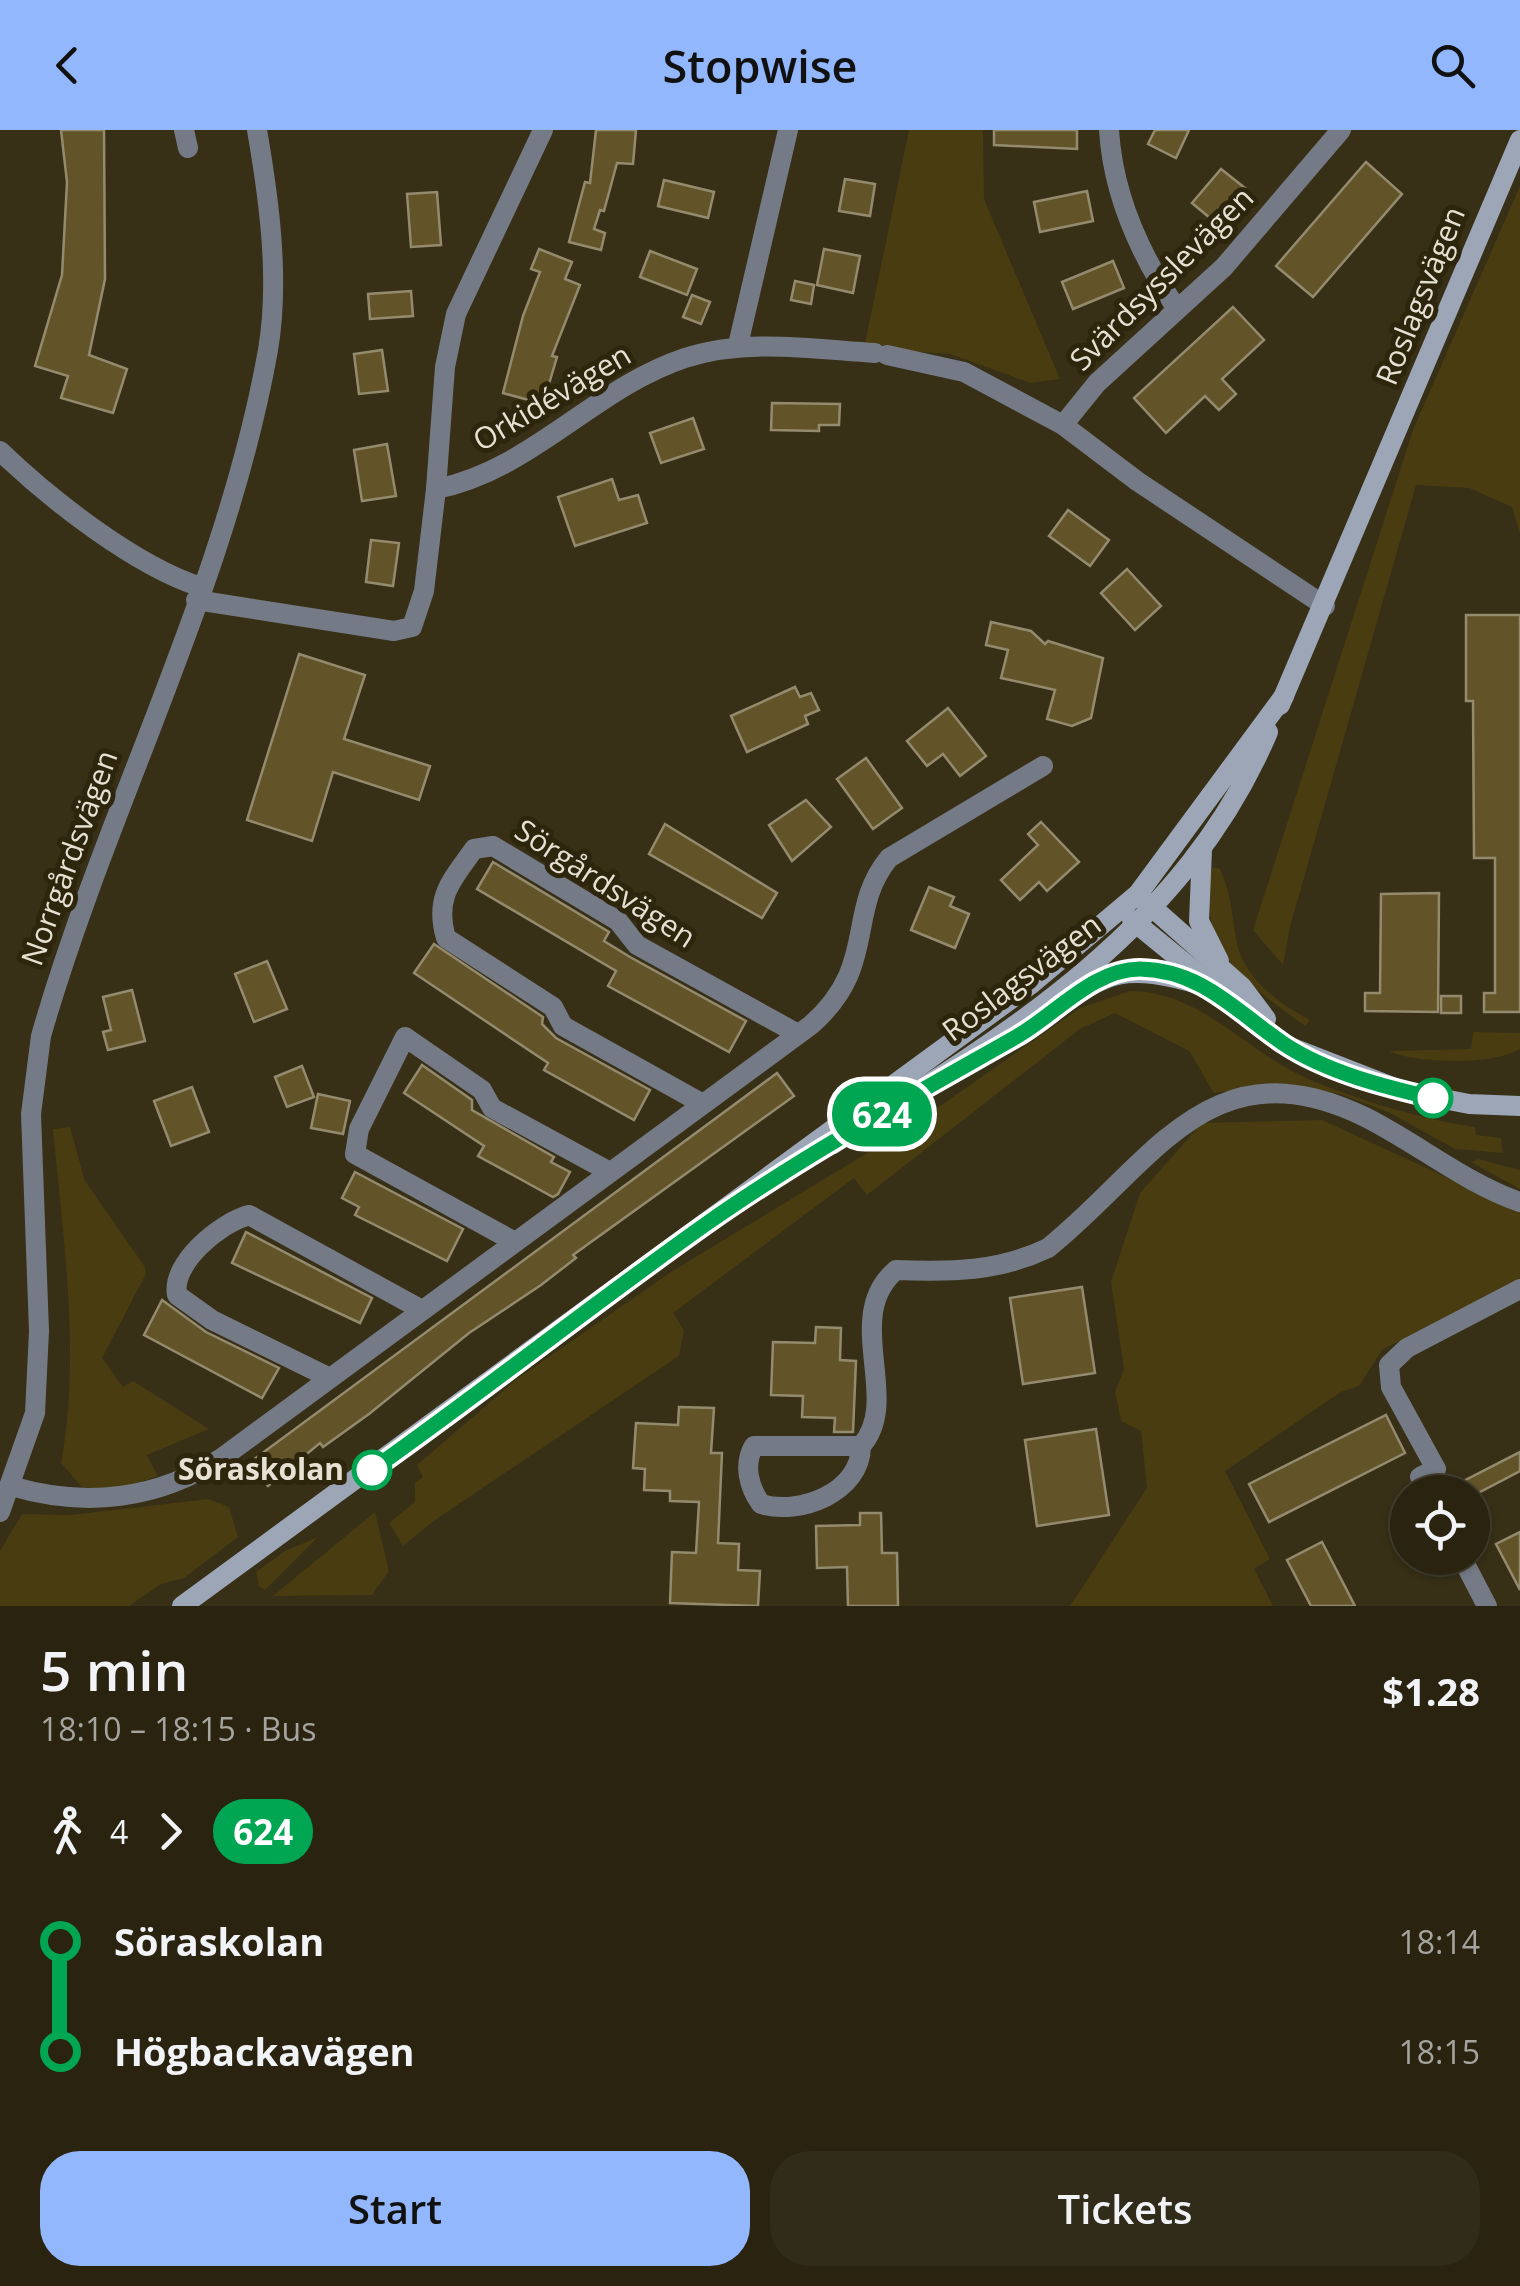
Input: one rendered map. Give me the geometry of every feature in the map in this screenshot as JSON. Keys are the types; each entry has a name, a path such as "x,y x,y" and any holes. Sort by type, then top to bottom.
{"main road":[{"name":"Roslagsvägen","path":"708,1222 939,1079 1111,952 1146,918 1202,848 1258,756 1520,140"},
{"name":"Roslagsvägen","path":"182,1606 1030,985 1120,911 1138,894 1284,696"},
{"path":"1202,848 1199,920 1214,956 1285,1045"},
{"path":"1138,894 1146,918 1212,988 1285,1045 1403,1091 1469,1104 1520,1106"},
{"path":"1120,911 1146,918 1242,987"},
{"path":"939,1079 1120,972 1141,969 1212,988"}],"street":[{"name":"Norrgårdsvägen","path":"0,1512 35,1413 39,1331 31,1114 41,1036 226,517 269,348 272,280 257,130"},
{"path":"0,451 85,522 199,593 394,631 412,627 424,591 445,366 456,314 543,130"},
{"path":"738,345 788,130"},
{"path":"1109,130 1116,185 1130,225 1157,280 1178,309"},
{"name":"Svärdsysslevägen","path":"1064,425 1098,383 1224,267 1341,130"},
{"name":"Orkidévägen","path":"436,489 497,471 585,411 660,368 738,345 881,354 964,372 1064,425 1211,533 1324,606"},
{"path":"12,1486 87,1500 136,1495 202,1471 798,1034 842,994 861,942 873,880 890,858 1043,766"},
{"name":"Sörgårdsvägen","path":"703,1104 563,1026 554,1007 446,938 439,916 446,884 474,849 493,846 618,922 637,946 798,1034"},
{"path":"515,1242 355,1154 359,1129 405,1038 482,1090 492,1108 610,1172"},
{"path":"861,1446 754,1446 748,1454 751,1490 760,1504 778,1510 819,1499 853,1476 861,1464 861,1446 873,1424 874,1297 882,1282 896,1270 984,1270 1020,1262 1048,1248 1194,1114 1233,1099 1280,1095 1324,1100 1364,1117 1520,1202"},
{"path":"330,1378 212,1320 177,1295 174,1280 180,1270 227,1221 248,1216 422,1310"},
{"path":"1425,1475 1436,1469 1391,1387 1389,1365 1408,1348 1520,1288"},
{"path":"1471,1575 1487,1606"}],"shaded area":[{"path":"909,130 983,130 984,199 1060,379 1031,383 950,354 864,348"},
{"path":"1520,186 1520,534 1512,507 1469,488 1416,485 1290,927 1283,965 1253,930 1413,430"},
{"path":"1212,867 1220,869 1224,878 1236,939 1246,966 1274,997 1310,1020 1305,1026 1245,978 1218,942 1209,896"},
{"path":"1130,991 1155,994 1201,1011 1284,1067 1325,1086 1412,1114 1475,1127 1476,1135 1501,1138 1503,1153 1455,1149 1390,1113 1340,1094 1282,1084 1214,1093 1189,1051 1115,1013 1080,1029 867,1195 854,1178 673,1313 684,1330 679,1356 435,1520 403,1546 389,1523 415,1502 415,1483 423,1477 417,1465 517,1379 671,1272 910,1127 1080,1008"},
{"path":"1473,1032 1520,1033 1520,1049 1493,1058 1455,1061 1389,1051 1471,1049"},
{"path":"1322,1120 1520,1211 1520,1278 1382,1350 1359,1386 1341,1392 1225,1471 1270,1559 1254,1569 1273,1606 1070,1606 1147,1488 1141,1431 1121,1421 1115,1392 1124,1369 1111,1282 1140,1193 1202,1123"},
{"path":"70,1127 85,1181 145,1267 146,1274 102,1358 123,1387 133,1381 209,1429 147,1455 158,1476 114,1491 82,1487 61,1463 67,1422 70,1338 53,1129"},
{"path":"1478,1159 1520,1170 1520,1189 1471,1162"},
{"path":"209,1499 229,1507 238,1537 184,1578 161,1584 129,1606 0,1606 0,1551 22,1514 70,1515"},
{"path":"375,1512 389,1571 372,1595 273,1596"},
{"path":"318,1537 265,1590 259,1586 256,1572 285,1551"}],"building":[{"path":"61,130 104,130 105,279 89,355 127,369 113,413 61,398 68,376 35,366 62,275 67,182"},
{"path":"596,130 636,130 633,164 617,163 604,211 600,210 594,229 605,233 601,250 569,242 585,182 590,183"},
{"path":"994,130 1077,130 1077,149 994,145"},
{"path":"1155,130 1189,130 1176,158 1148,144"},
{"path":"1366,162 1402,194 1313,297 1276,266"},
{"path":"1221,169 1245,188 1216,223 1192,203"},
{"path":"845,179 875,184 870,216 839,211"},
{"path":"664,180 714,192 708,218 658,206"},
{"path":"1087,191 1093,221 1040,232 1034,202"},
{"path":"437,192 441,245 411,247 407,194"},
{"path":"539,249 572,262 565,279 580,285 552,356 557,357 543,404 503,393 523,316 540,272 531,269"},
{"path":"824,249 860,256 853,293 817,285"},
{"path":"650,251 697,269 687,295 640,277"},
{"path":"1113,261 1124,288 1073,309 1062,282"},
{"path":"795,281 814,285 811,304 791,300"},
{"path":"411,291 413,316 370,319 368,294"},
{"path":"692,295 710,302 701,324 683,317"},
{"path":"1233,307 1264,340 1222,379 1236,394 1219,410 1205,396 1166,433 1134,398"},
{"path":"382,350 388,391 359,394 354,354"},
{"path":"772,403 840,404 839,425 819,425 819,431 771,430"},
{"path":"693,418 704,449 661,463 650,433"},
{"path":"387,444 396,496 362,501 354,450"},
{"path":"612,479 619,500 638,495 647,523 575,546 558,497"},
{"path":"1068,510 1109,540 1090,566 1049,536"},
{"path":"371,540 399,543 393,586 366,582"},
{"path":"1127,569 1161,606 1135,630 1101,593"},
{"path":"1466,615 1520,615 1520,1012 1484,1012 1484,993 1495,993 1495,858 1474,858 1473,701 1466,701"},
{"path":"991,622 1031,631 1045,644 1048,641 1103,658 1091,718 1072,726 1047,719 1055,690 1001,678 1008,650 986,645"},
{"path":"299,654 365,675 344,739 430,766 419,800 333,772 312,841 247,820"},
{"path":"795,687 800,697 811,693 819,710 805,716 808,724 747,752 731,716"},
{"path":"948,708 986,756 960,776 943,754 927,766 907,741"},
{"path":"866,758 902,808 873,829 837,779"},
{"path":"806,800 831,827 792,861 769,825"},
{"path":"1041,822 1079,862 1047,891 1039,882 1020,900 1001,880 1038,845 1028,834"},
{"path":"665,824 777,893 762,918 649,854"},
{"path":"493,862 609,932 604,941 746,1021 729,1052 608,986 616,971 477,889"},
{"path":"929,887 954,897 950,906 969,914 955,948 911,930"},
{"path":"1439,893 1438,1012 1365,1011 1365,993 1380,993 1381,894"},
{"path":"434,944 543,1017 542,1024 556,1038 650,1090 634,1120 544,1070 548,1063 414,973"},
{"path":"267,961 287,1009 254,1022 235,974"},
{"path":"132,990 145,1041 108,1050 103,1032 111,1030 103,997"},
{"path":"1441,996 1461,996 1461,1013 1441,1013"},
{"path":"422,1065 472,1100 472,1110 554,1157 551,1162 570,1172 558,1194 553,1197 478,1156 484,1146 404,1093"},
{"path":"302,1066 314,1097 287,1107 275,1077"},
{"path":"777,1073 794,1096 573,1255 576,1258 469,1333 369,1414 323,1447 320,1443 268,1486 249,1463"},
{"path":"192,1087 209,1132 171,1146 154,1101"},
{"path":"318,1094 350,1101 343,1134 311,1128"},
{"path":"355,1172 463,1229 447,1261 355,1215 359,1207 342,1198"},
{"path":"246,1232 372,1298 360,1323 232,1263"},
{"path":"1082,1287 1095,1373 1023,1384 1010,1298"},
{"path":"162,1300 206,1332 279,1368 262,1398 144,1335"},
{"path":"816,1327 841,1328 840,1360 856,1361 853,1432 834,1432 835,1418 802,1417 803,1396 771,1395 773,1342 815,1343"},
{"path":"679,1407 714,1408 711,1453 722,1453 718,1543 739,1544 738,1570 760,1571 758,1606 670,1603 672,1552 696,1553 699,1502 670,1501 670,1491 644,1490 645,1469 633,1468 636,1423 678,1425"},
{"path":"1386,1415 1405,1453 1269,1522 1249,1484"},
{"path":"1096,1429 1109,1515 1037,1526 1025,1440"},
{"path":"1520,1452 1520,1471 1490,1487 1490,1475 1475,1475"},
{"path":"860,1513 881,1513 882,1553 897,1553 898,1606 848,1606 847,1567 817,1568 816,1526 860,1525"},
{"path":"1520,1532 1520,1590 1496,1544"},
{"path":"1322,1542 1355,1606 1311,1606 1287,1560"}],"bus line":[{"name":"624","path":"372,1470 708,1222 939,1079 1020,1035 1102,978 1141,969 1212,988 1258,1020 1285,1045 1343,1071 1433,1098"}],"place":[{"name":"Söraskolan","path":"372,1470"}]}
